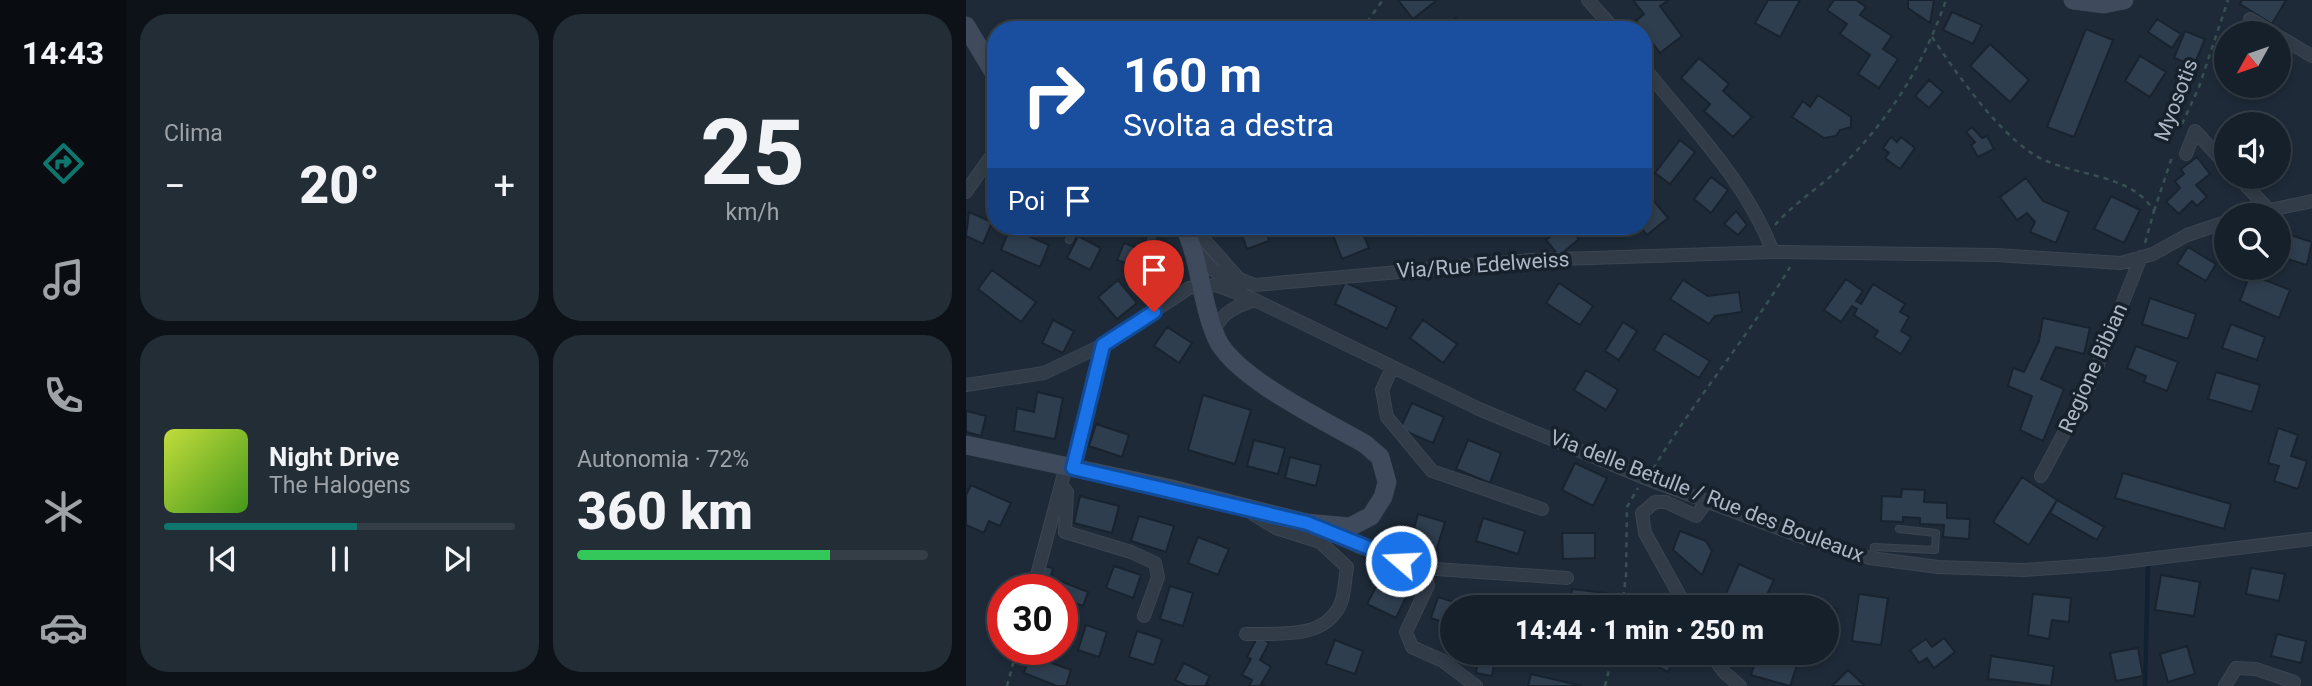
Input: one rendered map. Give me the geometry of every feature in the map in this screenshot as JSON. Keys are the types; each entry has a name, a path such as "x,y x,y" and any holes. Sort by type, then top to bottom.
{"main road":[{"path":"2073,0 2104,4 2124,0"},
{"path":"966,26 987,61"},
{"path":"966,446 1070,467 1307,523 1350,527 1371,516 1383,497 1387,482 1380,457 1365,444 1242,369 1223,350 1214,330 1187,235"}],"street":[{"path":"1588,0 1607,21"},
{"path":"2291,44 2312,56"},
{"path":"1652,77 1740,184 1764,228 1773,252"},
{"path":"2180,151 2194,131 2214,152"},
{"path":"966,192 987,162"},
{"path":"2249,189 2262,203"},
{"path":"2291,205 2312,201"},
{"name":"Via/Rue Edelweiss","path":"1200,235 1239,279 1255,285 1531,260 1773,252 1996,255 2121,263 2153,254 2187,235 2214,226"},
{"path":"1192,247 1211,268 1255,300"},
{"name":"Regione Bibian","path":"2041,476 2091,382 2141,257"},
{"path":"966,386 1044,373 1103,345 1189,288 1216,285 1255,300"},
{"path":"1214,330 1220,318 1235,306 1255,300"},
{"name":"Via delle Betulle / Rue des Bouleaux","path":"1255,300 1479,409 1647,479 1802,537 1873,559 1938,567 2024,570 2107,565 2312,539"},
{"path":"1392,368 1382,390 1387,417 1432,471 1542,509"},
{"path":"1037,574 1062,486 1070,467"},
{"path":"1062,486 1067,492 1065,532 1130,552 1155,563 1158,577 1144,616"},
{"path":"1679,595 1645,533 1642,513 1655,502 1666,502 1696,516 1708,500"},
{"path":"1241,507 1276,528 1320,542 1347,567 1340,605 1320,628 1298,633 1247,634"},
{"path":"1307,523 1360,547 1422,568 1567,578"},
{"path":"1422,568 1428,585 1406,632 1412,647 1443,661 1476,686"},
{"path":"1719,665 1740,686"},
{"path":"2225,686 2236,668 2256,669 2294,682"}],"lane":[{"path":"1069,240 1071,235"},
{"path":"1147,256 1153,235"},
{"path":"1070,467 1103,345"},
{"path":"1873,559 1874,547 1935,550 1936,533 1899,529"}],"path":[{"path":"1368,21 1383,0"},
{"path":"1775,231 1776,223 1815,191 1885,121 1932,37 1946,0"},
{"name":"Myosotis","path":"2179,135 2228,0"},
{"path":"1932,37 1973,92 2028,150 2050,164 2112,181 2139,194 2154,211"},
{"name":"Myosotis","path":"2141,257 2154,211 2180,151"},
{"path":"1624,595 1627,507 1685,415 1761,314 1799,253"},
{"path":"1007,686 1013,665"},
{"path":"1605,686 1610,665"}],"building":[{"path":"1398,0 1437,0 1413,19"},
{"path":"1633,0 1669,0 1660,6 1682,36 1660,53 1652,42 1652,21 1636,21 1644,14"},
{"path":"1768,0 1800,0 1780,37 1755,23"},
{"path":"1834,0 1856,0 1866,7 1860,15 1892,36 1883,49 1898,59 1879,88 1858,74 1870,55 1840,34 1847,24 1827,10"},
{"path":"1908,0 1934,0 1930,23 1908,8"},
{"path":"2242,0 2286,0 2274,21 2267,21 2240,4"},
{"path":"1952,12 1982,25 1973,44 1943,30"},
{"path":"2157,19 2181,34 2172,48 2148,32"},
{"path":"2086,29 2113,40 2074,137 2047,127"},
{"path":"2185,31 2205,39 2194,66 2174,58"},
{"path":"1990,44 2029,80 2010,102 1970,66"},
{"path":"2140,56 2166,72 2150,97 2125,81"},
{"path":"1699,58 1729,84 1723,91 1752,117 1733,137 1704,111 1710,104 1681,78"},
{"path":"1929,80 1943,92 1929,108 1915,96"},
{"path":"1818,95 1851,117 1851,127 1840,130 1836,136 1824,138 1792,117 1803,101 1810,107"},
{"path":"1972,127 1982,138 1987,136 1994,149 1978,157 1971,145 1975,142 1966,132"},
{"path":"1891,137 1897,142 1901,137 1915,148 1900,169 1885,158 1889,153 1883,148"},
{"path":"1680,140 1695,152 1670,184 1655,173"},
{"path":"2197,157 2210,174 2196,185 2207,197 2197,206 2192,201 2179,214 2166,202 2180,188 2175,181 2184,174 2181,169"},
{"path":"1711,177 1728,190 1711,213 1694,199"},
{"path":"2026,178 2043,201 2069,212 2056,243 2030,232 2035,222 2027,213 2017,220 2000,197"},
{"path":"2111,196 2140,210 2124,243 2094,229"},
{"path":"1654,201 1668,218 1652,231"},
{"path":"1736,211 1747,225 1738,235 1724,224"},
{"path":"969,212 987,220 987,234 983,244 966,236"},
{"path":"1007,235 1026,235 1049,245 1040,267 1001,250"},
{"path":"1242,235 1267,235 1269,241 1247,249"},
{"path":"1333,235 1364,235 1369,248 1342,259"},
{"path":"1552,235 1576,235 1579,239 1559,256 1546,240"},
{"path":"2291,235 2312,242 2307,265 2291,260"},
{"path":"1078,236 1101,248 1090,270 1067,258"},
{"path":"1124,243 1145,251 1138,268 1117,260"},
{"path":"2188,247 2214,263 2214,267 2206,281 2177,264"},
{"path":"992,270 1036,302 1021,322 978,289"},
{"path":"1846,279 1863,291 1856,301 1861,304 1873,284 1905,304 1900,312 1909,317 1901,331 1911,337 1901,354 1874,337 1878,331 1854,315 1857,309 1852,306 1841,322 1824,310"},
{"path":"1118,280 1137,303 1117,319 1098,297"},
{"path":"1683,280 1708,296 1739,292 1742,312 1715,316 1709,324 1670,299"},
{"path":"2248,280 2265,280 2290,290 2279,318 2240,301"},
{"path":"1345,282 1397,307 1387,329 1335,304"},
{"path":"1559,283 1593,306 1580,325 1546,303"},
{"path":"2150,298 2196,314 2188,339 2142,324"},
{"path":"2043,318 2090,328 2084,354 2056,347 2041,379 2064,389 2043,441 2020,430 2032,396 2008,386 2013,368 2024,372 2039,341"},
{"path":"1053,320 1074,331 1063,353 1042,343"},
{"path":"1423,320 1457,344 1443,363 1410,338"},
{"path":"1623,322 1637,331 1619,360 1605,351"},
{"path":"2231,324 2265,337 2257,360 2222,348"},
{"path":"1167,327 1192,343 1179,363 1154,346"},
{"path":"1664,333 1710,361 1699,378 1654,350"},
{"path":"2136,346 2178,362 2167,391 2144,382 2146,376 2127,368"},
{"path":"1586,370 1618,390 1606,410 1574,390"},
{"path":"2216,372 2260,385 2252,412 2208,399"},
{"path":"1037,392 1063,398 1055,439 1014,431 1017,408 1034,412"},
{"path":"1203,395 1251,410 1235,464 1188,450"},
{"path":"1412,403 1444,417 1433,443 1400,429"},
{"path":"966,411 986,416 981,436 966,432"},
{"path":"1096,424 1129,435 1122,457 1089,446"},
{"path":"2278,428 2298,435 2291,456 2307,461 2298,489 2274,481 2279,466 2268,463"},
{"path":"1254,440 1285,448 1278,474 1247,466"},
{"path":"1468,440 1501,453 1490,483 1456,469"},
{"path":"1290,457 1321,465 1316,486 1285,478"},
{"path":"1575,463 1607,478 1593,506 1562,490"},
{"path":"2123,473 2231,504 2224,529 2115,498"},
{"path":"2022,477 2057,500 2029,545 1993,522"},
{"path":"971,485 1011,503 1000,526 989,521 984,533 966,525 966,495"},
{"path":"1902,489 1925,490 1924,502 1947,503 1947,518 1970,519 1969,539 1943,537 1944,525 1920,524 1920,518 1903,517 1903,522 1881,521 1882,496 1901,497"},
{"path":"1080,496 1119,506 1112,533 1074,523"},
{"path":"2057,500 2104,527 2097,540 2050,513"},
{"path":"1418,514 1445,522 1436,551 1410,543"},
{"path":"1139,516 1174,526 1166,552 1131,541"},
{"path":"1483,518 1525,531 1518,554 1476,541"},
{"path":"1680,531 1706,541 1712,551 1702,575 1673,550"},
{"path":"1562,533 1595,533 1595,558 1563,559"},
{"path":"1198,537 1229,549 1218,575 1188,563"},
{"path":"1739,564 1774,580 1767,595 1725,595"},
{"path":"1044,566 1053,568 1052,574 1042,574"},
{"path":"1114,566 1141,575 1133,598 1106,588"},
{"path":"2251,568 2285,574 2279,601 2246,594"},
{"path":"2161,575 2200,582 2194,616 2155,610"},
{"path":"1380,579 1408,593 1396,618 1367,604"},
{"path":"1170,586 1193,593 1183,626 1160,619"},
{"path":"1078,588 1088,592 1083,606 1078,604"},
{"path":"1572,589 1606,593 1606,595 1571,595"},
{"path":"1859,594 1888,598 1881,645 1852,641"},
{"path":"2033,594 2071,598 2069,622 2052,620 2049,639 2028,635"},
{"path":"1438,597 1440,598 1440,621 1431,618"},
{"path":"1086,625 1107,632 1099,657 1078,650"},
{"path":"1137,631 1162,639 1154,665 1129,657"},
{"path":"2277,634 2306,641 2301,663 2271,656"},
{"path":"1258,636 1269,643 1260,660 1271,667 1261,684 1265,686 1249,686 1252,680 1242,675 1251,659 1247,657"},
{"path":"1944,638 1955,652 1934,668 1927,658 1919,663 1910,650 1926,639 1932,647"},
{"path":"1335,640 1363,651 1355,674 1326,664"},
{"path":"2187,646 2195,674 2168,682 2160,654"},
{"path":"2138,648 2143,676 2116,681 2110,653"},
{"path":"1991,656 2054,666 2051,686 1988,679"},
{"path":"1184,663 1210,676 1206,684 1210,686 1187,686 1175,680"},
{"path":"1026,665 1057,665 1071,670 1066,686 1057,686 1024,673"},
{"path":"1477,665 1494,665 1492,676 1476,673"},
{"path":"1654,665 1671,665 1668,672"},
{"path":"1754,665 1797,665 1790,686 1751,675"},
{"path":"1848,670 1865,686 1832,686"},
{"path":"1531,674 1582,686 1528,686"}],"waterway":[{"path":"2145,686 2148,566"}],"route":[{"path":"1154,312 1103,345 1073,468 1307,523 1360,547 1401,561"}]}
